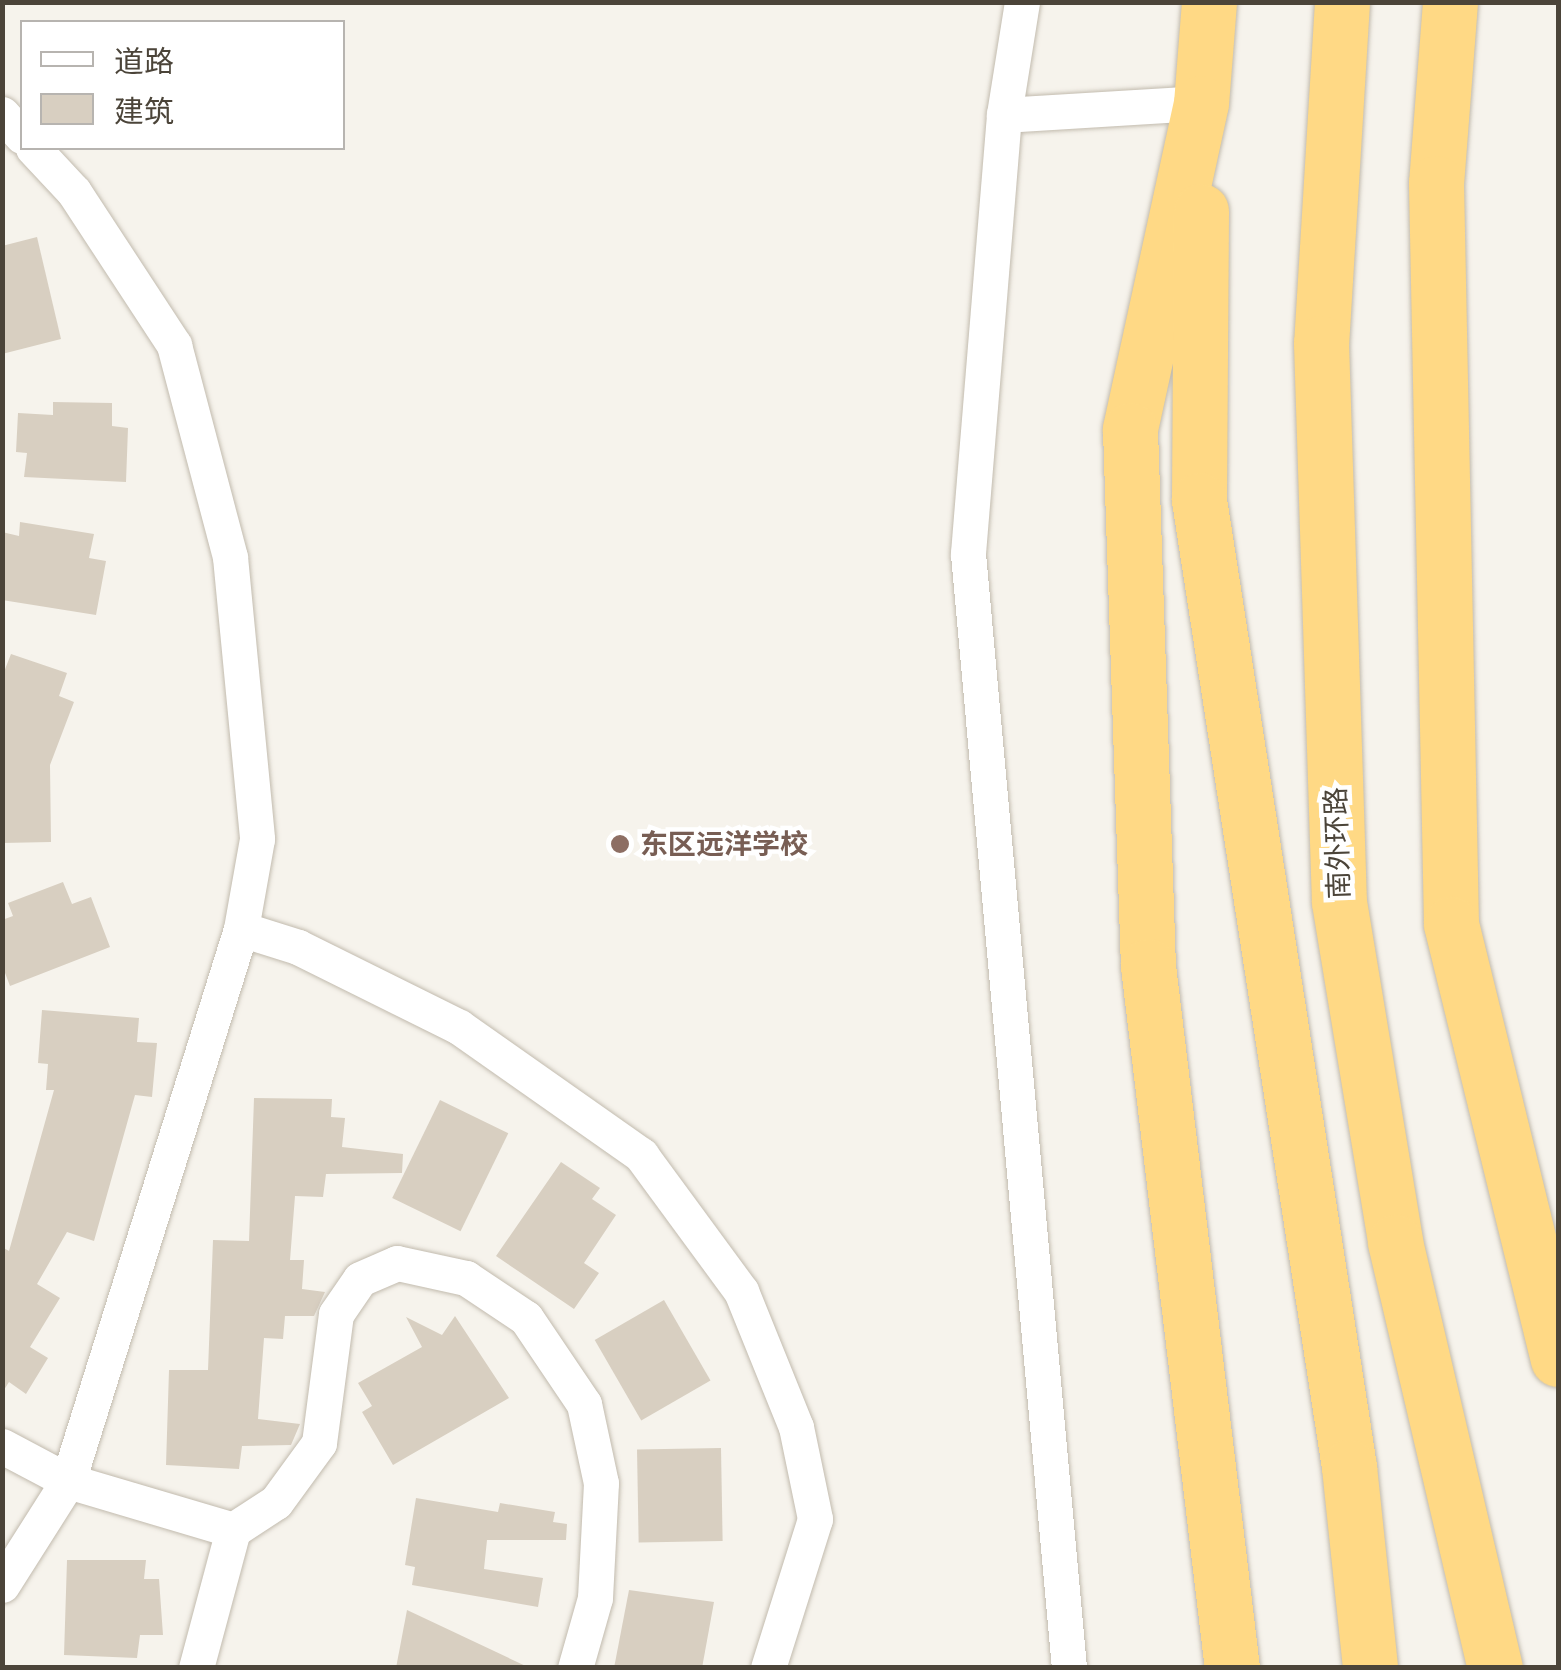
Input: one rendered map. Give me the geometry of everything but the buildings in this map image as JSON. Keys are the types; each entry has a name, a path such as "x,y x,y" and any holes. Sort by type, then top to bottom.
{"highway":[{"path":"1209,2 1201,103 1199,500 1349,1467 1370,1668"},
{"name":"南外环路","path":"1342,2 1321,343 1338,902 1395,1242 1494,1668"},
{"path":"1450,2 1436,183 1451,924 1558,1359"},
{"path":"1201,103 1130,430 1148,966 1232,1668"},
{"path":"1395,1242 1528,1668"}],"street":[{"path":"1022,2 1004,115 968,554 1069,1668"},
{"path":"1004,115 1201,103"},
{"path":"2,114 20,134"},
{"path":"2,1585 68,1481 241,929 257,839 230,556 174,345 74,192 36,150"},
{"path":"241,929 298,947 459,1027 641,1155 741,1290 796,1427 814,1519 768,1668"},
{"path":"196,1668 233,1530 276,1502 319,1443 336,1314 360,1279 397,1263 466,1278 526,1318 584,1404 601,1483 595,1598 575,1668"},
{"path":"2,1446 68,1481 233,1530"}],"place":[{"name":"东区远洋学校","path":"620,844"}]}
